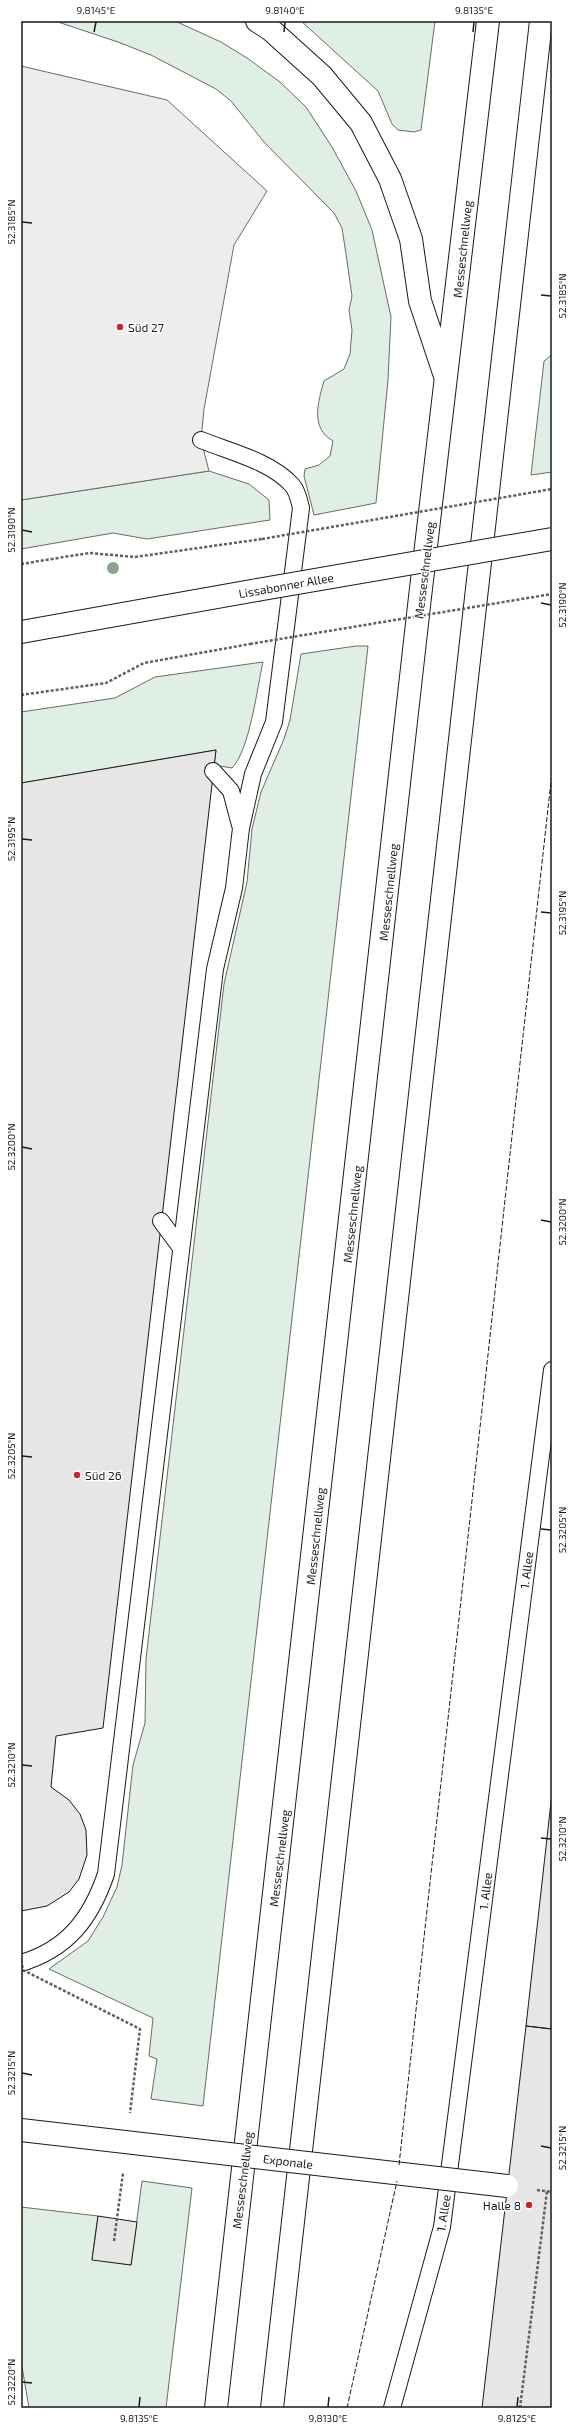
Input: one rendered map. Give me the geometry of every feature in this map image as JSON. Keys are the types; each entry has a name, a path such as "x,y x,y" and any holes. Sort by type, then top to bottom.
{"main road":[{"path":"257,21 271,30 322,76 361,123 390,179 411,239 420,301 447,384"},
{"name":"Messeschnellweg","path":"216,2408 420,604 447,384 488,21"},
{"path":"272,2408 541,21"},
{"path":"532,100 552,65"},
{"name":"Lissabonner Allee","path":"21,632 552,539"},
{"name":"Exponale","path":"21,2130 507,2186"}],"lane":[{"path":"21,1962 45,1952 75,1930 96,1901 106,1874 215,968 234,888 241,828 253,774 274,722 300,508 298,495 293,486 271,468 201,440"},
{"path":"213,771 231,791 241,828"},
{"path":"161,1221 181,1248"},
{"name":"1. Allee","path":"392,2408 442,2227 552,1370"}],"path":[{"path":"21,564 89,553 135,557 262,539 552,489"},
{"path":"21,695 106,683 144,663 552,594"},
{"path":"21,1962 23,1970 140,2029 114,2241"},
{"path":"520,2408 547,2191"}],"green space":[{"path":"21,21 175,21 221,42 247,58 280,82 306,107 332,147 356,191 372,230 391,317 388,380 376,503 314,515 304,476 305,469 319,465 330,456 333,441 326,436 318,422 318,406 324,381 344,369 350,354 352,330 349,310 352,296 342,228 334,213 264,142 231,101 216,89 151,55 118,42 58,22"},
{"path":"301,21 435,21 421,130 414,132 398,130 392,124 378,91"},
{"path":"552,355 552,472 531,475 544,361"},
{"path":"209,471 249,484 269,500 270,520 147,539 113,533 21,549 21,500"},
{"path":"356,646 368,646 203,2106 151,2099 157,2059 149,2056 153,2018 49,1969 88,1941 103,1917 117,1887 122,1865 133,1765 145,1723 146,1659 224,984 247,882 252,829 261,792 284,739 290,720 301,654"},
{"path":"263,662 252,718 244,747 232,768 214,765 216,750 21,783 21,712 115,698 155,677"},
{"path":"142,2181 192,2188 166,2408 29,2408 21,2361 21,2207 98,2216 92,2259 131,2265"}],"shaded area":[{"name":"Süd 27","path":"21,66 167,100 267,191 234,245 204,409 201,440 209,471 21,500"}],"building":[{"name":"Süd 26","path":"216,750 103,1728 56,1736 51,1787 69,1800 80,1814 86,1830 87,1855 79,1879 69,1892 47,1906 21,1911 21,783"},
{"path":"552,1793 552,2029 526,2026"},
{"name":"Halle 8","path":"526,2026 552,2029 552,2408 482,2408"},
{"path":"98,2216 137,2222 131,2265 92,2260"}],"fence":[{"path":"399,2165 552,772"},
{"path":"347,2408 397,2181"}],"place":[{"name":"Süd 27","path":"120,327"},
{"name":"Süd 26","path":"77,1475"},
{"name":"Halle 8","path":"529,2205"}]}
